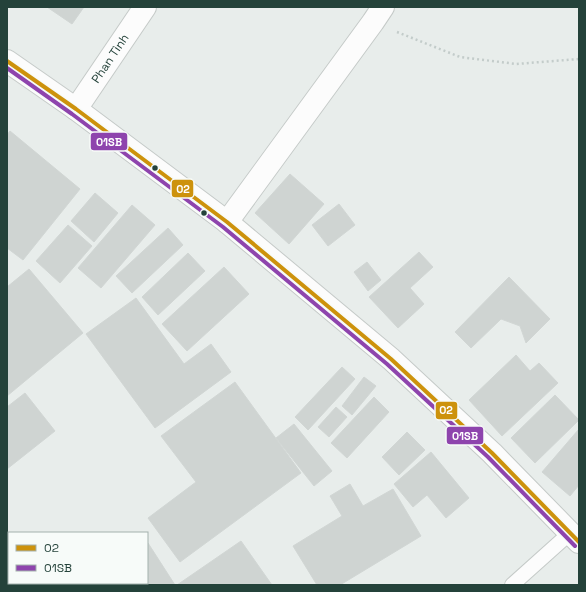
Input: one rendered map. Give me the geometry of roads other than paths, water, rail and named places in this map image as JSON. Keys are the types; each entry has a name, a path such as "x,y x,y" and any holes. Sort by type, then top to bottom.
{"street":[{"name":"Phan Tình","path":"76,109 145,7"},
{"path":"227,222 378,14"},
{"path":"7,61 76,109 227,222 391,359 492,453 574,537"}],"lane":[{"path":"512,585 574,537"}]}
